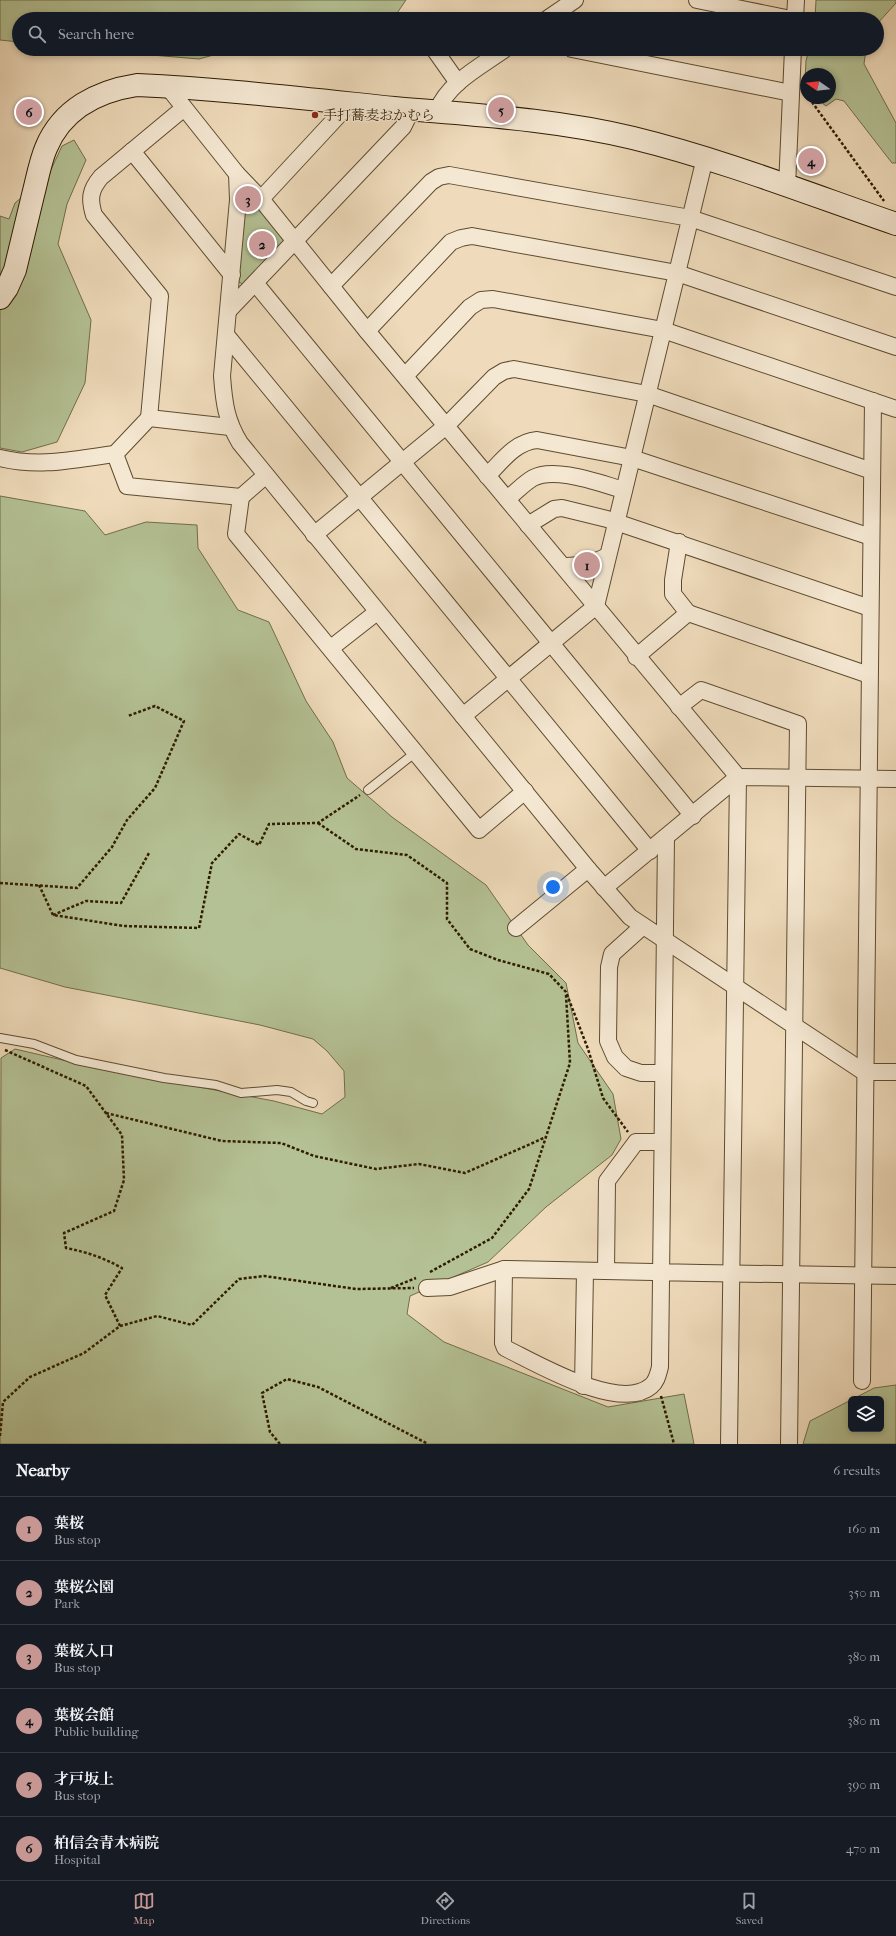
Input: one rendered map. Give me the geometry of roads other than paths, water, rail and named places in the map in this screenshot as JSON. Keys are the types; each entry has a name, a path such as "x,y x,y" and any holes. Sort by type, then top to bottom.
{"street":[{"path":"557,12 575,0"},
{"path":"697,0 756,12"},
{"path":"795,12 796,0"},
{"path":"439,56 458,83"},
{"path":"437,111 443,98 458,83 495,56"},
{"path":"607,56 791,93"},
{"path":"787,187 793,56"},
{"path":"0,298 7,288 15,270 46,148 60,124 77,107 97,95 118,88 137,85 166,86 522,119 583,128 631,138 705,158 787,187 892,215"},
{"path":"166,86 237,174 261,199 367,331 596,606 636,657 738,777 729,1444"},
{"path":"261,199 350,103"},
{"path":"0,458 25,464 42,464 115,454 149,418 160,296 94,214 90,195 93,186 101,178 184,108"},
{"path":"229,310 256,284 403,126 412,109"},
{"path":"132,151 232,275"},
{"path":"463,716 596,606 705,158"},
{"path":"237,174 238,200 223,384 224,400 230,427 240,443 265,476 588,869 630,917 864,1072 896,1072"},
{"path":"331,286 431,182 439,177 449,175 690,218 896,287"},
{"path":"367,331 451,242 472,236 677,273 896,347"},
{"path":"256,284 693,816"},
{"path":"405,376 470,308 480,300 493,299 663,330 896,408"},
{"path":"227,336 650,851"},
{"path":"314,535 446,426 494,377 504,371 514,370 647,394 872,471"},
{"path":"862,1381 864,1072 873,401"},
{"path":"149,418 230,427"},
{"path":"487,476 517,446 526,441 537,440 632,458 871,537"},
{"path":"115,454 127,486 241,497"},
{"path":"507,500 532,478 544,473 558,474 624,490"},
{"path":"265,476 241,497 236,534 479,830 525,791"},
{"path":"528,524 554,509 562,508 616,521 870,608"},
{"path":"679,542 673,580 673,594 688,613 869,675"},
{"path":"331,648 377,612"},
{"path":"636,657 688,613"},
{"path":"679,707 701,690 798,724 799,778 796,1027 789,1444"},
{"path":"604,888 693,816 738,777 896,779"},
{"path":"504,1269 503,1343 505,1348 582,1386 620,1393 639,1392 650,1387 656,1380 660,1367 662,1272 666,838"},
{"path":"516,928 588,869"},
{"path":"643,926 612,954 609,967 608,1041 615,1057 626,1068 641,1073 664,1073"},
{"path":"606,1271 607,1181 636,1142 662,1142"},
{"path":"427,1288 450,1287 504,1269 896,1276"},
{"path":"582,1386 585,1271"}],"lane":[{"path":"559,562 576,562 595,559 609,551"},
{"path":"368,790 416,752"},
{"path":"0,1038 34,1044 76,1060 164,1078 216,1085 242,1093 277,1090 291,1092 306,1101 313,1103"}],"place":[{"name":"才戸坂上","path":"501,110"},
{"name":"柏信会青木病院","path":"29,112"},
{"name":"手打蕎麦おかむら","path":"315,115"},
{"name":"葉桜会館","path":"811,161"},
{"name":"葉桜入口","path":"248,199"},
{"name":"葉桜公園","path":"262,244"},
{"name":"葉桜","path":"587,565"}]}
